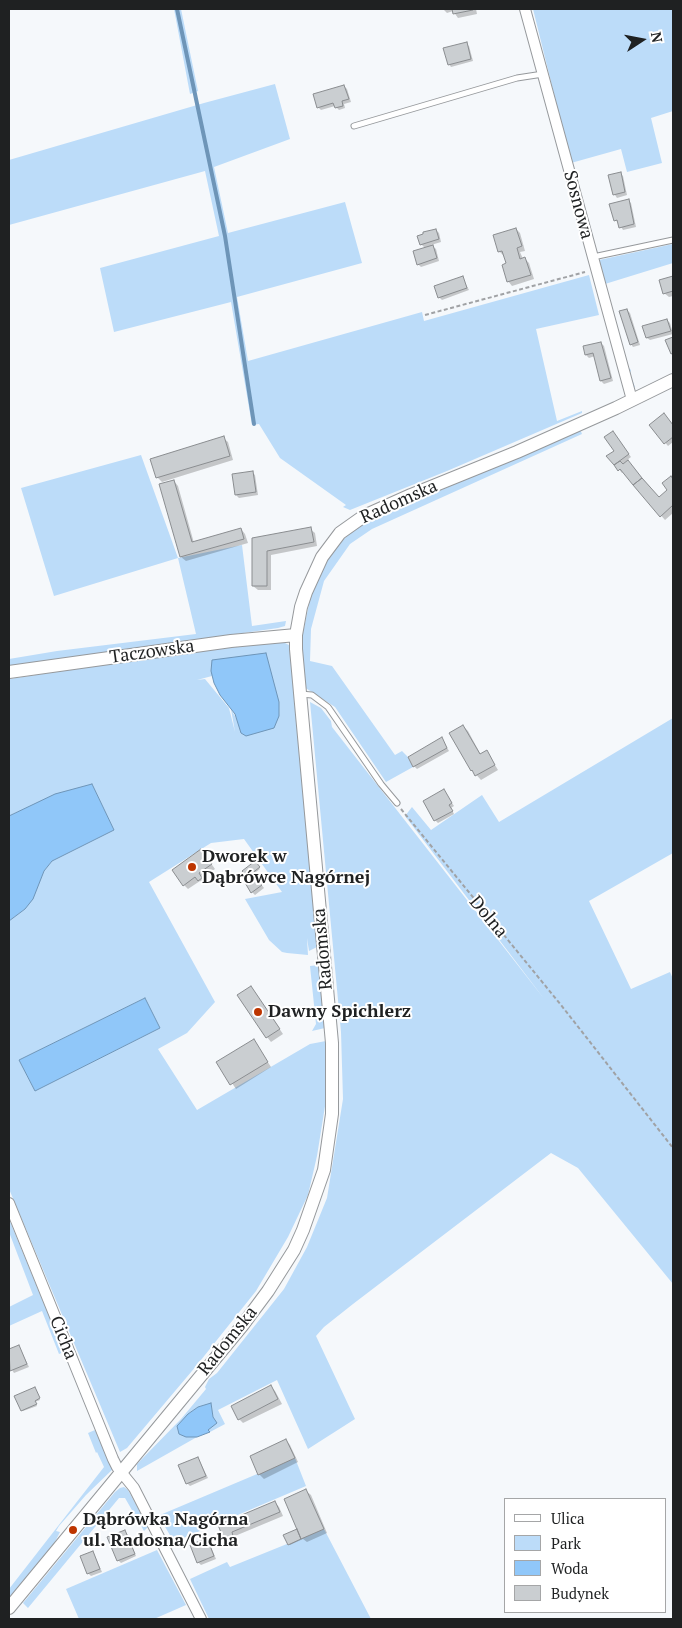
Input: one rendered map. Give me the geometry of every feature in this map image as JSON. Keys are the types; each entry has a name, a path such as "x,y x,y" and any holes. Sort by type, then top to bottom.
{"street":[{"name":"Sosnowa","path":"525,9 632,400"},
{"name":"Radomska","path":"9,1608 242,1326 268,1291 294,1250 324,1170 330,1140 332,1114 332,1043 296,635 306,592 322,557 340,533 352,523 396,501 517,452 673,380"},
{"name":"Taczowska","path":"9,672 238,640 296,635"},
{"name":"Cicha","path":"9,1203 113,1459 120,1472 134,1488 201,1619"}],"lane":[{"path":"354,126 517,78 544,74"},
{"path":"592,257 673,240"},
{"path":"300,694 312,695 328,707 381,784 397,803"}],"path":[{"path":"425,315 595,269"},
{"name":"Dolna","path":"397,803 561,1005 673,1148"}],"green space":[{"path":"174,9 181,9 198,91 190,94"},
{"path":"533,9 673,9 673,111 651,118 662,163 627,172 621,149 571,163"},
{"path":"275,84 290,139 214,167 228,233 345,202 362,263 237,297 248,361 422,312 424,321 589,275 599,315 536,329 557,421 582,411 582,413 350,510 343,507 346,505 280,458 259,424 252,425 231,302 114,332 100,268 219,236 205,171 9,225 9,160"},
{"path":"673,244 673,263 605,284 628,367 631,370 630,374 635,387 632,389 596,265 600,264 599,260"},
{"path":"580,429 582,434 372,529 350,544 324,581 311,629 310,661 332,666 395,755 402,751 408,757 413,767 386,782 335,707 304,687 303,633 310,599 326,561 337,546 353,530 366,523"},
{"path":"141,455 178,558 54,596 21,488"},
{"path":"242,545 252,626 286,621 285,626 9,667 9,659 57,651 196,634 178,558"},
{"path":"266,640 283,642 289,645 291,653 317,947 309,951 307,938 308,955 287,953 282,952 269,940 245,899 282,892 244,839 211,843 149,882 215,1002 187,1033 158,1049 197,1110 310,1044 326,1041 326,1100 317,1156 308,1195 288,1237 256,1291 127,1448 120,1452 9,1189 9,921 25,909 44,871 52,861 114,830 92,784 9,816 9,679","holes":["212,660 246,736 231,709 235,732 229,708 205,679 197,680 212,676","145,998 160,1028 35,1091 19,1060"]},
{"path":"310,702 321,708 331,721 332,727 545,1000 405,816 412,807 431,830 482,795 499,822 673,718 673,853 589,901 631,989 670,972 673,979 673,1284 578,1168 551,1153 353,1304 324,1327 316,1336 355,1419 308,1449 277,1380 218,1410 225,1424 210,1432 208,1430 213,1417 211,1404 198,1407 188,1414 186,1437 197,1437 137,1471 137,1464 181,1419 206,1389 205,1387 209,1379 217,1373 284,1289 307,1247 327,1198 343,1099 341,1032"},
{"path":"319,965 325,1028 312,1031 316,1024 310,966"},
{"path":"9,1219 64,1352 59,1354 42,1311 9,1326 9,1307 33,1295 9,1232"},
{"path":"95,1430 113,1469 86,1495 59,1526 56,1531 60,1532 52,1548 9,1601 9,1589 104,1467 88,1433"},
{"path":"295,1458 306,1486 174,1542 160,1515"},
{"path":"124,1487 128,1490 148,1527 144,1531 125,1498 119,1498 28,1608 23,1603 115,1492"},
{"path":"324,1529 371,1619 209,1619 190,1579 227,1562 230,1567"},
{"path":"157,1550 186,1605 154,1619 79,1619 66,1589"}],"water":[{"path":"266,653 279,702 279,716 274,728 246,736 241,733 235,714 220,695 214,683 211,671 212,660"},
{"path":"92,784 114,830 52,861 44,871 33,899 25,909 9,921 9,816 55,794"},
{"path":"145,998 160,1028 35,1091 19,1060"},
{"path":"211,1403 213,1417 217,1423 208,1430 210,1432 197,1437 186,1437 179,1434 177,1426 188,1414 198,1407"}],"building":[{"path":"452,9 473,9 473,10 453,14"},
{"path":"467,42 471,59 448,65 443,48"},
{"path":"344,85 349,99 342,101 343,106 335,108 333,103 317,108 313,94"},
{"path":"621,172 625,192 613,195 608,175"},
{"path":"629,199 634,224 619,228 617,220 614,221 609,204"},
{"path":"516,228 522,246 517,248 520,259 525,257 531,275 507,282 502,265 506,263 502,251 498,252 493,235"},
{"path":"436,229 439,239 420,245 417,236 423,234 423,232"},
{"path":"433,245 437,258 417,265 413,251"},
{"path":"463,276 467,288 438,298 434,286"},
{"path":"673,276 673,291 663,294 659,280"},
{"path":"627,309 638,342 630,345 619,311"},
{"path":"667,319 671,331 646,338 642,326"},
{"path":"673,337 673,353 671,354 665,340"},
{"path":"601,342 611,378 600,381 593,353 585,355 583,346"},
{"path":"664,413 673,425 673,437 664,444 649,425"},
{"path":"613,431 629,454 614,465 606,456 614,451 604,437"},
{"path":"224,436 230,456 156,478 150,459"},
{"path":"628,460 642,478 633,485 620,469 618,471 614,465 620,461 623,464"},
{"path":"253,471 256,492 235,495 232,474"},
{"path":"671,476 673,479 673,505 660,517 633,485 642,478 659,497 667,490 662,483"},
{"path":"174,480 192,542 241,528 244,539 180,557 159,484"},
{"path":"311,527 314,542 267,551 267,586 252,586 252,538"},
{"path":"463,725 480,754 487,750 495,765 475,776 449,733"},
{"path":"442,737 447,748 413,767 408,757"},
{"path":"444,789 452,803 449,805 453,811 434,821 423,801"},
{"name":"Dworek w Dąbrówce Nagórnej","path":"201,849 212,864 199,873 202,878 198,881 195,877 183,886 172,870"},
{"path":"255,861 260,867 247,877 242,871"},
{"path":"255,874 262,885 251,893 244,881"},
{"name":"Dawny Spichlerz","path":"251,986 280,1029 266,1038 237,995"},
{"path":"254,1039 268,1062 230,1085 216,1062"},
{"path":"19,1345 27,1364 10,1371 9,1349"},
{"path":"271,1385 278,1399 238,1420 231,1406"},
{"path":"35,1387 40,1398 35,1401 37,1404 21,1411 14,1396"},
{"path":"286,1439 295,1458 258,1475 250,1456"},
{"path":"198,1457 206,1476 186,1484 178,1465"},
{"path":"306,1489 324,1529 301,1539 284,1499"},
{"path":"275,1501 280,1512 232,1532 233,1536 224,1540 218,1525"},
{"path":"297,1529 301,1539 288,1545 283,1535"},
{"path":"125,1530 135,1554 117,1561 107,1537"},
{"path":"207,1538 214,1556 197,1563 190,1545"},
{"path":"93,1551 100,1569 87,1574 80,1556"}],"waterway":[{"path":"177,9 225,236 254,424"}],"place":[{"name":"Dworek w Dąbrówce Nagórnej","path":"192,867"},
{"name":"Dawny Spichlerz","path":"258,1012"},
{"name":"Dąbrówka Nagórna ul. Radosna/Cicha","path":"73,1530"}]}
